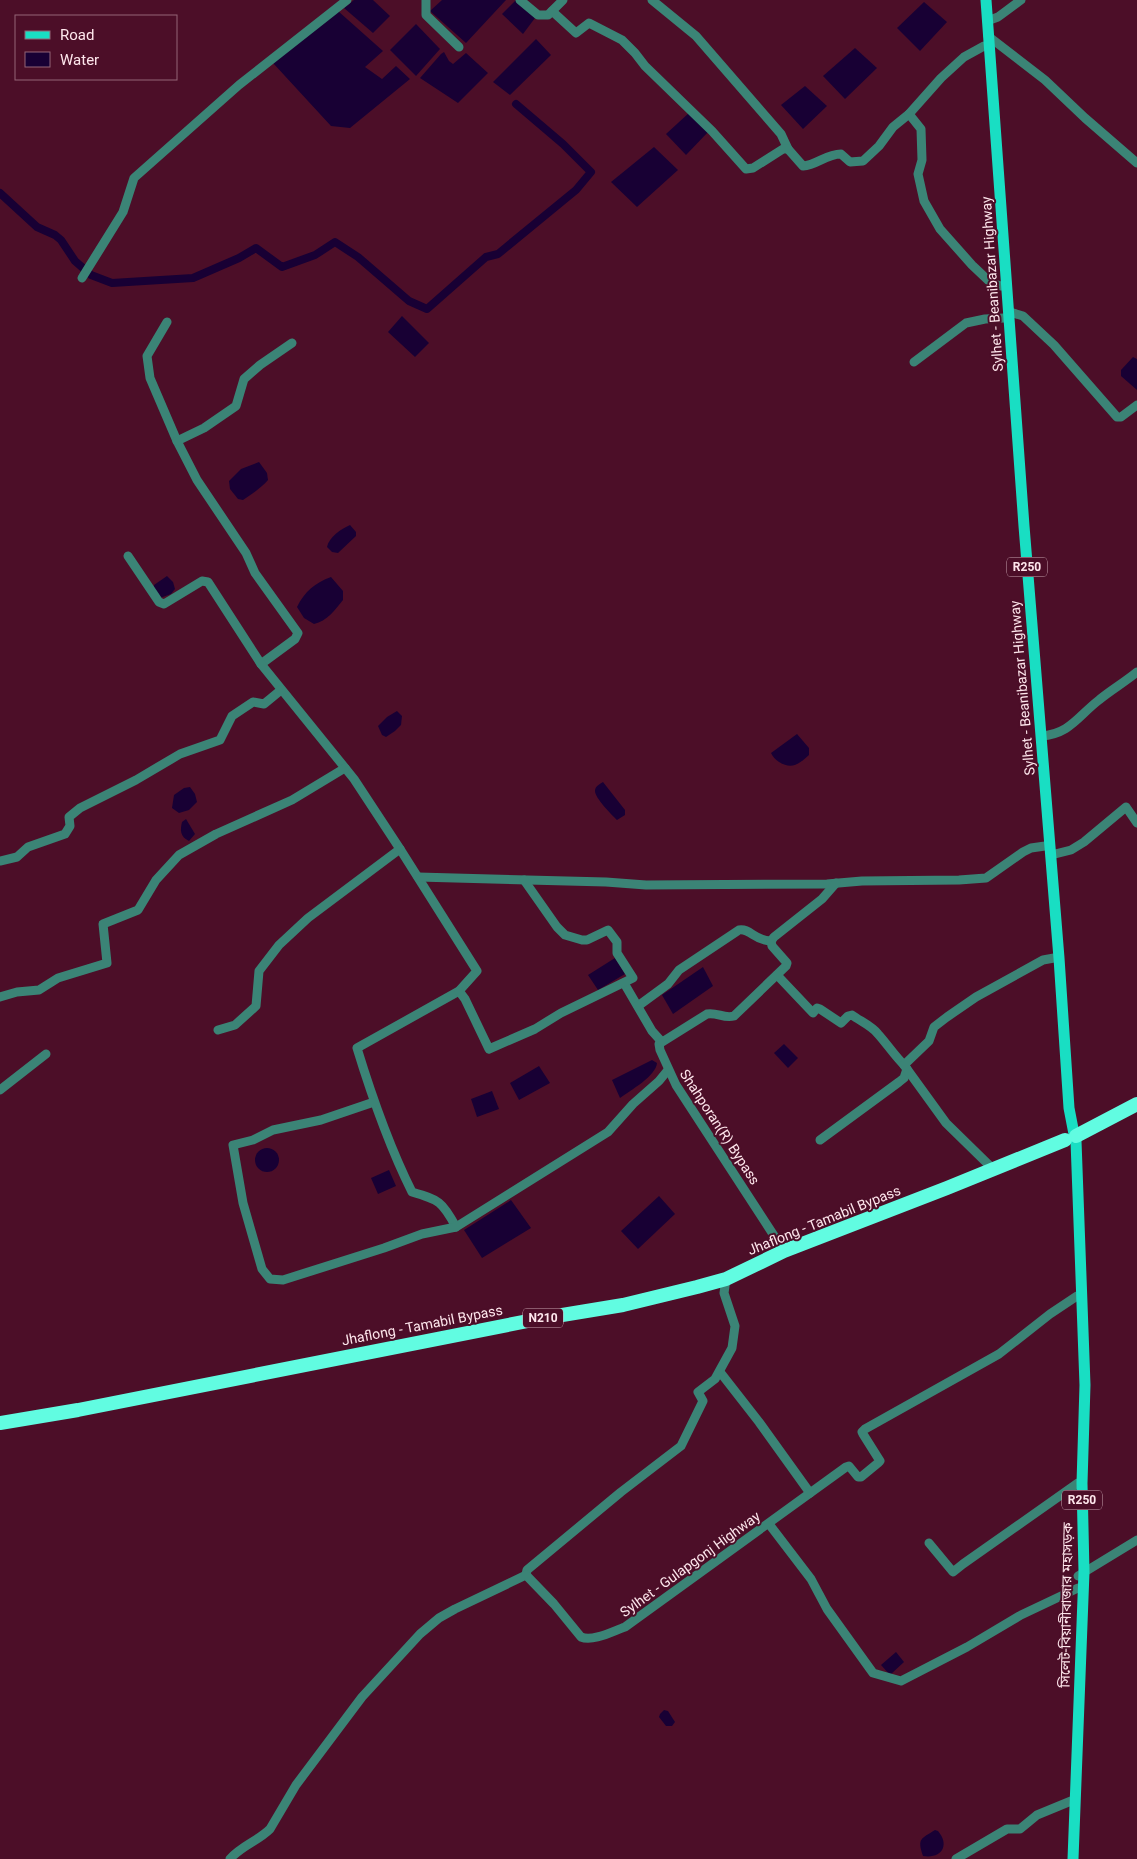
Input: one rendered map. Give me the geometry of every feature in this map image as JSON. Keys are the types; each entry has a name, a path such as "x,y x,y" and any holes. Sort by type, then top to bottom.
{"highway":[{"name":"Jhaflong - Tamabil Bypass","path":"0,1423 78,1410 538,1319 623,1305 726,1279 784,1251 1071,1138 1137,1104"}],"main road":[{"name":"Sylhet - Beanibazar Highway","path":"981,0 986,41 1071,1138"},
{"name":"Sylhet - Beanibazar Highway","path":"986,0 986,41 1001,286 1007,315 1041,736 1064,1109 1071,1138"},
{"name":"সিলেট-বিয়ানীবাজার মহাসড়ক","path":"1069,1859 1080,1579 1078,1483 1081,1386 1071,1138"},
{"name":"সিলেট-বিয়ানীবাজার মহাসড়ক","path":"1071,1138 1085,1385 1073,1859"}],"street":[{"path":"82,278 123,212 134,178 239,85 348,0"},
{"path":"426,0 426,15 459,47"},
{"path":"520,0 538,15 548,15 563,0"},
{"path":"652,0 696,36 780,134 788,149 803,166 810,166 831,154 841,154 850,162 863,161 941,78 964,57 986,41 1015,58 1045,80 1137,163"},
{"path":"987,21 998,17 1021,0"},
{"path":"552,11 576,33 589,23 622,40 645,66 712,131 746,169 753,168 783,149 788,149"},
{"path":"909,114 921,129 922,160 918,174 924,201 940,229 972,265 991,284 1001,286"},
{"path":"914,362 966,323 1007,315 1023,316 1054,345 1117,417 1121,417 1137,405"},
{"path":"167,322 147,356 150,378 177,441 197,480 246,553 255,572 297,630 298,636 295,639 261,664"},
{"path":"177,441 204,428 236,406 244,379 260,365 292,343"},
{"path":"128,556 159,602 164,604 205,580 208,582 261,664 345,768 400,848 477,971 459,991 357,1048 374,1102 400,1168 412,1192 434,1199 445,1207 456,1226"},
{"path":"1041,736 1057,734 1066,730 1098,700 1137,672"},
{"path":"0,861 17,857 28,847 65,834 70,826 69,817 80,808 121,788 180,754 220,740 232,716 252,702 264,704 281,690"},
{"path":"0,997 18,992 39,990 58,978 107,963 103,924 138,910 156,880 179,855 216,834 292,800 345,768"},
{"path":"418,877 606,882 646,885 836,883 986,878 1031,848 1048,851 1071,850 1084,842 1126,808 1137,823"},
{"path":"218,1030 235,1025 256,1006 259,971 279,945 308,918 400,848"},
{"path":"459,991 465,998 489,1049 535,1029 561,1013 633,978 617,953 617,942 608,930 588,940 565,935 557,927 524,880"},
{"path":"771,941 822,899 836,883"},
{"path":"638,1006 668,984 679,970 739,930 746,930 763,941 771,941"},
{"path":"624,983 652,1031 661,1041 707,1014 728,1018 734,1016 785,968 787,963 772,946 771,941"},
{"path":"820,1140 904,1078 906,1067 929,1041 934,1027 976,997 1043,960 1054,958"},
{"path":"777,975 812,1014 818,1008 841,1024 848,1016 852,1015 878,1033 906,1067 946,1124 993,1169"},
{"name":"Shahporan(R) Bypass","path":"661,1041 659,1044 660,1050 676,1085 784,1251"},
{"path":"0,1090 46,1054"},
{"path":"374,1102 321,1120 273,1130 253,1140 234,1145 243,1203 262,1269 270,1279 283,1280 375,1252 422,1234 456,1226 608,1132 633,1104 659,1082 668,1070"},
{"path":"230,1859 270,1829 296,1784 362,1697 420,1634 439,1618 455,1608 526,1575 527,1570 621,1492 681,1446 703,1401 698,1392 715,1379 732,1348 735,1326 724,1293 726,1279"},
{"name":"Sylhet - Gulapgonj Highway","path":"526,1575 584,1639 629,1625 846,1467 850,1466 861,1477 878,1463 880,1461 862,1432 865,1429 999,1354 1050,1314 1077,1296"},
{"path":"720,1372 810,1493"},
{"path":"929,1543 953,1572 1078,1483"},
{"path":"769,1524 811,1579 827,1609 873,1673 901,1681 967,1647 1021,1615 1080,1579 1137,1540"},
{"path":"956,1859 1008,1829 1020,1829 1037,1815 1071,1801"}],"water":[{"path":"354,0 373,0 390,16 373,33 344,8"},
{"path":"442,0 506,0 466,43 430,11"},
{"path":"516,0 535,18 523,34 502,14"},
{"path":"924,2 947,22 920,51 897,28"},
{"path":"338,11 383,51 365,67 382,79 396,66 410,79 350,128 331,126 273,63"},
{"path":"416,24 440,49 416,76 390,50"},
{"path":"536,39 551,55 510,95 493,82"},
{"path":"855,48 877,68 845,99 823,76"},
{"path":"444,52 453,64 466,53 488,73 458,103 420,78"},
{"path":"805,86 827,106 803,129 781,105"},
{"path":"690,112 710,130 686,155 666,134"},
{"path":"654,147 678,170 637,207 611,182"},
{"path":"402,316 429,343 415,357 388,332"},
{"path":"1133,357 1137,359 1137,390 1121,376 1121,370"},
{"path":"259,462 267,473 268,480 243,500 238,499 230,489 229,481 241,469"},
{"path":"350,525 356,532 356,536 338,553 332,552 327,547 330,540 339,531"},
{"path":"167,576 173,582 175,589 171,594 160,598 154,590 154,585"},
{"path":"331,577 343,591 343,600 327,618 314,624 304,618 297,607 303,596 311,588"},
{"path":"397,711 402,716 401,725 386,737 382,735 378,726"},
{"path":"797,734 809,748 809,755 792,766 779,762 771,753"},
{"path":"603,782 625,810 625,815 617,820 596,794 596,788"},
{"path":"190,787 195,794 197,802 189,810 179,813 172,808 174,795 184,788"},
{"path":"186,819 195,834 189,841 182,835 181,830 182,822"},
{"path":"615,958 625,974 598,990 588,975"},
{"path":"703,967 713,986 673,1014 662,995"},
{"path":"784,1044 798,1058 788,1068 774,1053"},
{"path":"652,1060 657,1063 652,1073 620,1098 612,1080"},
{"path":"539,1066 550,1083 519,1100 510,1083"},
{"path":"492,1091 499,1109 477,1117 471,1099"},
{"path":"267,1148 276,1151 279,1160 276,1169 267,1172 258,1169 255,1160 258,1151"},
{"path":"389,1170 396,1186 378,1194 371,1178"},
{"path":"659,1196 675,1214 638,1249 621,1231"},
{"path":"511,1200 531,1228 482,1258 464,1230"},
{"path":"896,1652 904,1662 890,1675 881,1665"},
{"path":"664,1710 668,1711 675,1722 672,1726 666,1726 659,1717"},
{"path":"935,1830 942,1836 944,1846 935,1855 923,1856 920,1842 926,1835"}],"waterway":[{"path":"0,193 37,227 55,235 61,240 75,261 91,275 112,283 193,278 239,258 256,248 282,267 315,255 335,242 358,257 409,301 427,309 486,257 498,254 576,190 591,172 563,144 516,104"}]}
